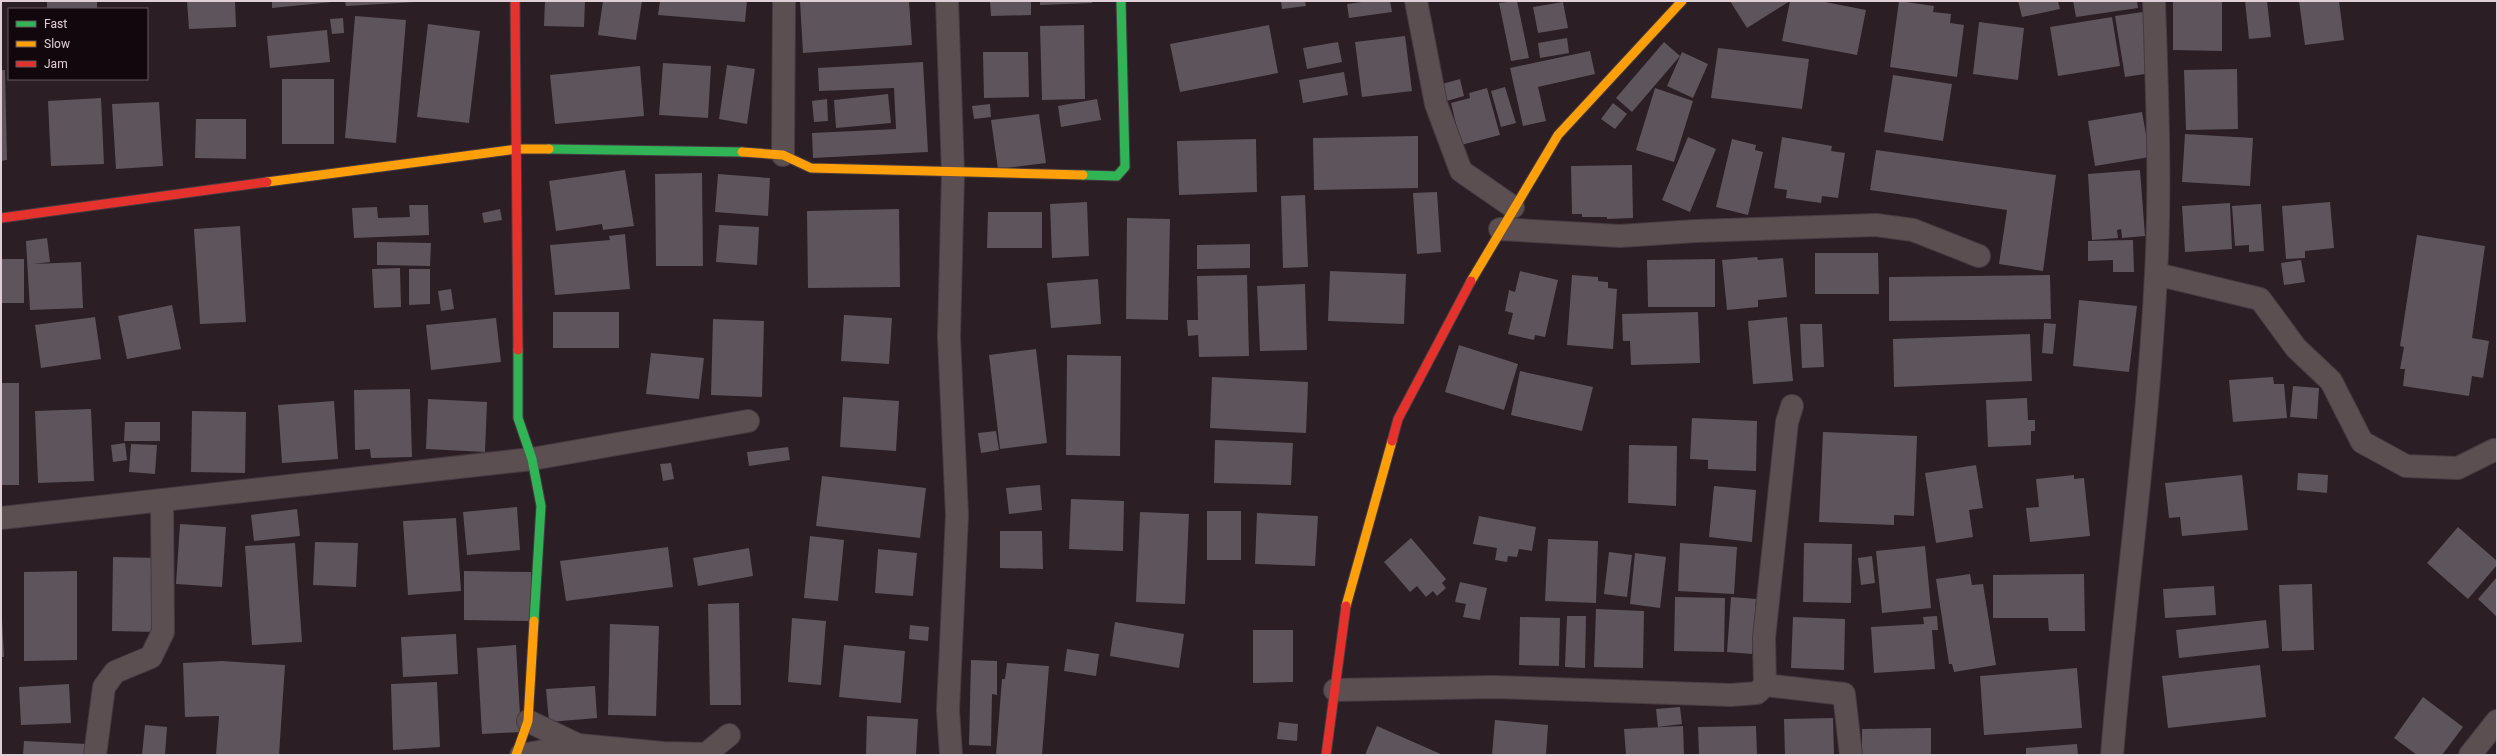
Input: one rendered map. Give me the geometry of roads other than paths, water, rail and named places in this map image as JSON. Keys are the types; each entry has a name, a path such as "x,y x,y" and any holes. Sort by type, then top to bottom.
{"street":[{"path":"515,1 518,149 518,418 532,459 541,506 528,721 516,755"},
{"path":"783,154 784,1"},
{"path":"947,1 953,173 949,337 957,515 948,710 951,755"},
{"path":"1,218 518,149 760,152 783,154 811,168 953,173 1118,176 1125,167 1121,1"},
{"path":"1416,1 1436,104 1461,171 1513,207"},
{"path":"1326,755 1347,596 1398,419 1446,325 1500,228 1558,135 1682,1"},
{"path":"2112,755 2143,458 2156,274 2159,149 2154,1"},
{"path":"1500,228 1620,236 1696,230 1876,225 1913,230 1979,256"},
{"path":"2156,274 2260,299 2296,348 2331,381 2362,442 2406,466 2458,468 2494,450"},
{"path":"1335,690 1494,687 1731,695 1757,694 1765,685 1764,638 1787,422 1792,406"},
{"path":"1,518 532,459 748,421"},
{"path":"95,755 104,686 115,672 151,657 163,632 162,500"},
{"path":"1765,685 1844,694 1851,755"},
{"path":"528,721 578,745"},
{"path":"2470,755 2497,721"},
{"path":"521,755 578,745 663,754 706,754 728,735"}]}
